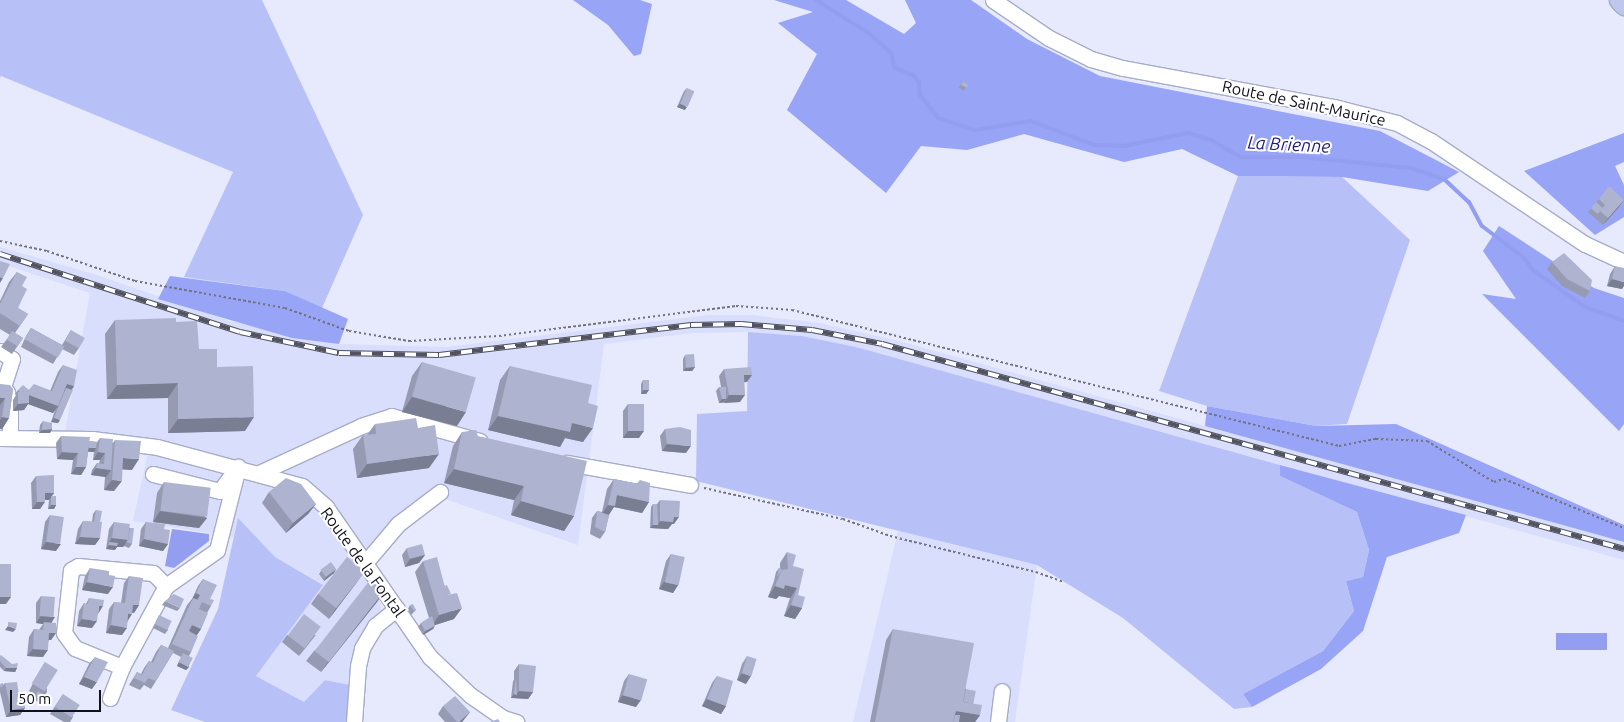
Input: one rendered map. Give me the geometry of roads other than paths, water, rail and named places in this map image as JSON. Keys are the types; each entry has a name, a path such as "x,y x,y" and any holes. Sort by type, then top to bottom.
{"highway":[{"path":"1620,0 1624,4"}],"street":[{"name":"Route de Saint-Maurice","path":"993,0 1049,38 1091,59 1124,68 1334,107 1397,123 1431,141 1585,244 1624,262"},
{"path":"0,351 12,359 1,386 10,406 5,438"},
{"path":"259,473 361,426 391,416 491,444"},
{"name":"Route de la Fontal","path":"5,438 92,439 157,447 238,467 302,486 326,506 430,657 470,695 503,718 516,722"},
{"path":"556,460 690,485"},
{"path":"153,474 220,491 238,467"},
{"path":"110,698 122,667 166,586 216,550 238,467"},
{"path":"365,564 398,524 440,492"},
{"path":"122,667 75,648 64,633 71,570 86,566 153,574 166,586"},
{"path":"354,722 358,666 362,648 375,626 397,608"},
{"path":"998,722 1002,691"}],"waterway":[{"name":"La Brienne","path":"816,0 870,34 891,53 894,67 914,76 919,82 920,95 938,118 975,130 1031,121 1094,145 1124,146 1188,133 1211,140 1240,157 1302,157 1411,168 1445,180 1469,202 1482,226 1523,257 1534,271 1585,307 1624,321"}],"railway":[{"path":"0,254 240,332 339,353 439,355 691,325 741,324 812,330 882,344 1624,549"}]}
